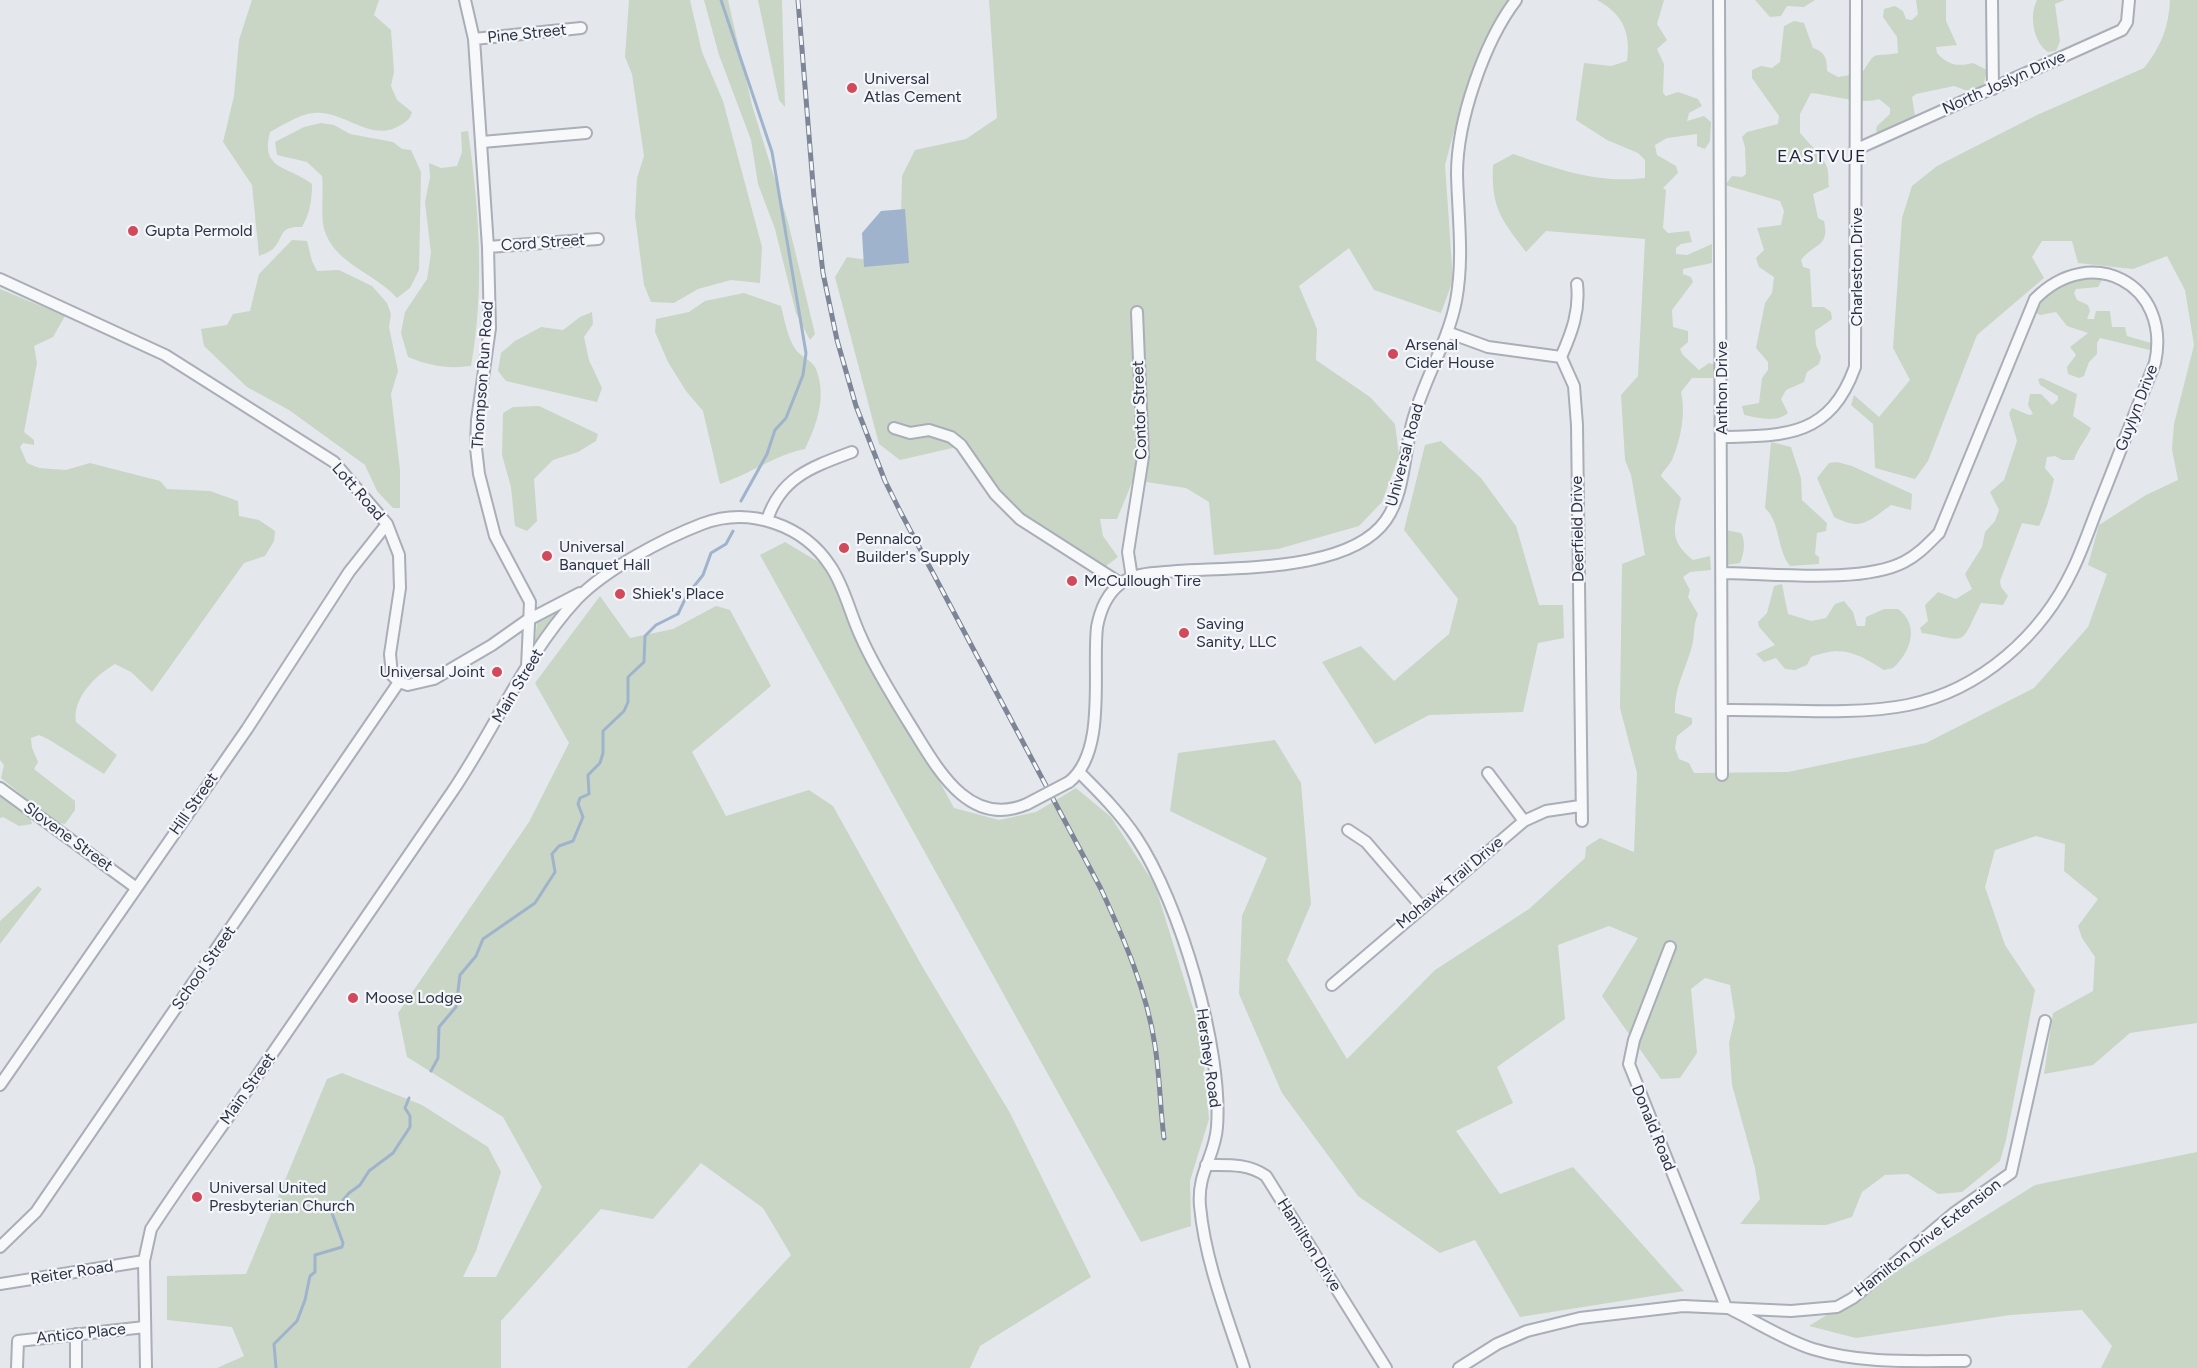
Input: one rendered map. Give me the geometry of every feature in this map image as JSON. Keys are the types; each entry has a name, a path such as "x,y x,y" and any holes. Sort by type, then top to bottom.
{"street":[{"name":"Thompson Run Road","path":"465,0 474,39 488,247 490,328 477,420 478,474 495,536 530,602 527,667"},
{"name":"Universal Road","path":"1120,583 1158,573 1294,561 1343,551 1364,542 1377,532 1388,518 1395,499 1418,402 1447,332 1456,303 1460,274 1459,148 1481,65 1516,0"},
{"name":"Anthon Drive","path":"1719,0 1722,775"},
{"name":"Charleston Drive","path":"1722,436 1782,435 1806,428 1828,414 1847,389 1855,367 1857,342 1856,0"},
{"path":"1992,0 1993,89"},
{"name":"North Joslyn Drive","path":"1857,149 2122,30 2127,20 2129,0"},
{"name":"Pine Street","path":"474,39 581,28"},
{"path":"482,142 586,133"},
{"name":"Cord Street","path":"488,247 598,239"},
{"name":"Guylyn Drive","path":"1722,573 1856,573 1882,570 1903,563 1923,550 1939,533 2035,299 2062,277 2094,272 2121,279 2141,295 2151,311 2159,336 2155,363 2074,569 2043,619 2024,640 2005,657 1966,684 1934,698 1907,705 1869,709 1722,710"},
{"name":"Lott Road","path":"0,279 165,355 334,462 387,524 399,555 400,571 390,654 392,675 399,682"},
{"path":"1447,332 1488,347 1561,357 1572,331 1579,304 1577,284"},
{"name":"Contor Street","path":"1132,578 1128,552 1143,457 1137,312"},
{"name":"Deerfield Drive","path":"1561,357 1574,386 1577,425 1580,806 1582,821"},
{"path":"894,428 910,433 929,430 951,437 961,446 995,494 1020,519 1120,583 1102,608 1099,618 1095,647 1091,747 1080,772"},
{"path":"767,520 776,500 795,477 852,452"},
{"name":"Main Street","path":"146,1368 144,1261 151,1229 464,775 527,667 560,620 586,590 626,564 706,522 757,517 798,534 816,549 832,568 860,636 888,689 948,783 982,807 1010,810 1028,804 1069,782 1080,772"},
{"name":"Hill Street","path":"0,1084 247,729 349,572 387,524"},
{"path":"399,682 408,685 434,679 531,618 586,590"},
{"name":"School Street","path":"0,1247 36,1212 399,682"},
{"name":"Hershey Road","path":"1080,772 1109,802 1137,838 1153,865 1180,929 1205,1019 1216,1093 1217,1129 1199,1182 1202,1222 1243,1368"},
{"path":"1488,773 1524,821"},
{"name":"Slovene Street","path":"0,788 135,887"},
{"name":"Mohawk Trail Drive","path":"1332,985 1421,906 1524,821 1546,811 1580,806"},
{"path":"1348,830 1366,842 1421,906"},
{"name":"Donald Road","path":"1670,947 1634,1040 1629,1064 1726,1306"},
{"name":"Hamilton Drive Extension","path":"1459,1368 1497,1344 1527,1331 1580,1318 1683,1306 1726,1306 1791,1311 1837,1307 1853,1298 1954,1214 2011,1173 2045,1022"},
{"name":"Hamilton Drive","path":"1206,1165 1256,1168 1266,1176 1386,1368"},
{"name":"Reiter Road","path":"0,1284 144,1261"},
{"name":"Hamilton Drive Extension","path":"1726,1306 1812,1348 1854,1358 1888,1361 1965,1361"},
{"name":"Antico Place","path":"17,1368 18,1341 145,1327"},
{"path":"76,1334 76,1368"}],"green space":[{"path":"252,0 379,0 374,15 391,30 394,72 391,86 397,100 412,112 405,122 390,130 379,131 324,113 313,113 296,118 270,132 268,145 273,161 312,184 312,196 302,227 285,230 273,249 259,256 252,185 223,142 234,96 239,40"},
{"path":"629,0 690,0 702,52 723,101 762,247 760,283 731,280 698,289 674,303 651,302 644,285 635,216 637,178 644,156 632,74 625,57"},
{"path":"704,0 728,0 752,105 788,222 815,334 810,340 796,313 775,229 758,184 751,140 719,55"},
{"path":"758,0 782,0 785,107 779,100"},
{"path":"989,0 1509,0 1467,83 1445,165 1453,280 1441,313 1374,290 1349,248 1299,286 1317,329 1316,360 1370,397 1395,424 1399,456 1382,502 1359,526 1278,549 1214,555 1209,502 1186,488 1133,480 1117,519 1100,519 1103,536 1118,557 1106,566 1010,515 961,446 900,460 879,444 835,277 847,257 881,262 900,254 902,176 915,150 966,139 997,118"},
{"path":"1597,0 1664,0 1657,24 1667,40 1657,49 1664,64 1663,93 1666,96 1678,92 1698,99 1702,106 1689,113 1687,121 1704,116 1711,122 1710,141 1705,149 1697,146 1697,134 1667,138 1655,145 1657,155 1676,166 1678,173 1663,188 1666,190 1663,228 1668,233 1689,231 1692,242 1681,244 1676,248 1676,254 1687,255 1712,244 1712,263 1683,269 1683,274 1691,277 1693,282 1672,310 1673,327 1688,331 1688,342 1680,349 1683,355 1699,370 1709,363 1716,365 1715,378 1692,378 1681,392 1683,417 1680,435 1672,460 1661,476 1681,498 1675,525 1679,546 1693,560 1710,556 1711,570 1690,572 1683,577 1690,590 1688,597 1698,614 1692,646 1678,687 1675,704 1675,713 1692,718 1692,724 1677,736 1675,748 1679,759 1689,763 1694,773 1788,772 1926,743 2034,688 2088,627 2107,574 2088,565 2099,525 2146,495 2178,480 2172,449 2174,424 2194,345 2185,290 2167,256 2133,269 2078,263 2072,241 2042,241 2032,257 2044,278 1977,335 1928,461 1915,479 1875,468 1873,424 1851,405 1854,395 1879,417 1910,380 1893,348 1902,218 1912,186 1937,166 2037,115 2144,68 2163,36 2170,0 2197,0 2197,1023 2130,1033 2093,1065 2044,1074 2053,1013 2093,991 2095,957 2082,938 2078,926 2098,899 2064,871 2065,844 2036,836 1995,850 1985,887 2005,945 2035,990 2000,1161 1962,1192 1938,1194 1908,1174 1885,1175 1862,1192 1852,1217 1826,1225 1740,1224 1760,1199 1755,1168 1732,1085 1729,1043 1735,1017 1730,985 1705,978 1691,989 1697,1053 1680,1078 1661,1079 1602,996 1638,938 1609,926 1558,945 1565,1019 1497,1067 1513,1103 1456,1131 1500,1194 1573,1167 1684,1291 1520,1317 1475,1240 1440,1253 1358,1196 1282,1093 1239,994 1242,916 1267,858 1170,811 1178,753 1275,740 1301,783 1311,904 1287,960 1347,1059 1435,970 1529,909 1585,858 1586,847 1600,838 1634,852 1637,773 1620,708 1622,564 1645,555 1631,475 1625,460 1621,395 1638,376 1645,239 1546,231 1526,252 1499,212 1493,180 1493,165 1513,154 1562,170 1594,177 1645,178 1645,160 1638,153 1607,140 1576,120 1584,63 1611,66 1627,61 1628,42 1623,25 1606,5"},
{"path":"1755,0 1815,0 1804,7 1787,6 1781,16 1770,17"},
{"path":"1916,0 1946,0 1946,21 1957,45 1936,47 1937,53 1953,64 1973,63 1987,70 1983,88 1968,91 1954,86 1916,94 1912,97 1915,116 1882,134 1876,131 1877,126 1890,114 1890,108 1879,99 1864,101 1811,93 1800,114 1800,133 1825,163 1829,187 1813,194 1818,218 1824,221 1825,236 1820,244 1801,260 1803,267 1810,269 1812,307 1824,307 1831,312 1832,319 1815,331 1816,345 1821,357 1819,364 1807,372 1804,382 1786,390 1781,399 1788,413 1772,419 1744,415 1742,406 1759,403 1762,378 1768,370 1768,362 1756,348 1765,303 1772,293 1774,277 1759,267 1756,258 1764,250 1757,228 1781,225 1784,211 1780,201 1725,185 1732,176 1742,177 1746,174 1745,147 1742,137 1747,132 1778,124 1779,116 1752,78 1752,70 1761,66 1772,68 1780,62 1784,26 1794,21 1804,23 1813,48 1825,57 1827,71 1838,77 1862,73 1876,55 1898,53 1897,37 1883,17 1884,9 1895,6 1903,11 1906,19 1912,20 1918,14"},
{"path":"2037,0 2065,0 2055,4 2060,41 2056,51 2048,52 2043,48 2036,35 2033,13"},
{"path":"321,123 334,125 350,134 393,142 402,149 411,150 421,172 419,270 410,288 397,298 347,261 330,243 325,232 322,212 322,176 307,162 277,155 275,142 304,127"},
{"path":"468,131 479,248 478,308 471,366 447,367 424,363 408,357 401,333 405,312 427,279 431,253 425,202 430,177 429,163 441,168 457,166 462,152 461,132"},
{"path":"292,240 307,241 317,271 339,270 372,286 387,303 391,314 389,327 398,371 391,394 400,470 400,508 393,508 377,491 365,465 289,410 247,387 204,346 201,329 227,325 233,314 250,311 259,274"},
{"path":"2101,276 2102,280 2098,287 2076,289 2074,293 2077,300 2088,305 2090,311 2087,319 2094,319 2096,311 2110,311 2112,327 2125,327 2127,336 2151,343 2150,350 2100,338 2097,343 2097,354 2089,362 2084,376 2079,378 2068,374 2067,367 2076,355 2070,347 2088,333 2067,326 2056,312 2040,315 2036,313 2047,296 2062,285 2071,281"},
{"path":"0,289 65,316 53,337 34,346 37,363 24,432 34,440 34,445 23,443 20,447 27,463 39,468 66,470 90,463 160,481 167,489 210,491 238,501 239,516 259,520 275,531 274,541 265,556 244,563 152,692 131,672 115,664 100,674 87,688 78,704 76,722 117,755 104,774 48,739 39,735 31,738 32,748 38,762 34,769 75,801 75,810 65,824 55,822 1,778 4,765 0,760"},
{"path":"744,293 781,306 793,345 816,369 821,400 817,420 805,449 783,456 720,484 703,411 686,391 668,362 655,332 656,319 689,312 705,301"},
{"path":"592,312 593,324 584,337 589,360 602,388 597,402 506,381 498,371 501,353 515,341 541,327 563,330 580,317"},
{"path":"2042,378 2077,394 2073,416 2091,428 2074,460 2062,460 2055,456 2047,457 2045,468 2054,479 2048,504 2039,526 2022,523 2000,581 2001,587 2008,596 2003,605 1981,603 1961,638 1922,633 1920,628 1928,621 1925,605 1938,592 1956,599 1972,589 1965,574 1982,547 1985,532 1995,521 1999,510 1990,492 2004,480 2017,441 2009,413 2012,408 2029,415 2033,414 2028,405 2030,394 2041,394 2052,405 2058,400 2058,396 2040,385 2038,379"},
{"path":"539,406 598,434 596,441 578,452 553,460 534,479 537,521 527,531 515,526 511,487 502,455 503,413 513,407"},
{"path":"1441,441 1481,478 1516,526 1539,605 1563,605 1564,638 1538,643 1523,712 1429,715 1375,744 1322,662 1361,646 1394,681 1449,634 1458,599 1404,530 1425,445"},
{"path":"1771,442 1791,447 1801,478 1802,500 1827,523 1826,531 1817,533 1815,554 1819,557 1819,564 1790,566 1782,551 1774,521 1765,508"},
{"path":"1837,462 1852,466 1912,494 1911,510 1891,505 1870,520 1858,524 1834,517 1817,478 1829,463"},
{"path":"1726,530 1741,533 1743,536 1744,548 1740,563 1727,565 1724,560"},
{"path":"785,542 822,564 954,808 999,820 1036,812 1076,788 1111,817 1155,885 1201,1034 1209,1119 1190,1181 1191,1226 1141,1242 760,555"},
{"path":"1782,584 1788,614 1811,621 1826,618 1835,604 1844,601 1853,612 1857,626 1865,626 1866,617 1884,609 1898,609 1905,615 1911,630 1908,647 1893,668 1884,670 1857,655 1841,651 1811,657 1807,665 1795,670 1785,669 1776,658 1764,662 1756,654 1775,645 1759,627 1758,622 1767,613 1774,586"},
{"path":"600,596 630,638 673,629 716,606 730,610 771,686 692,752 726,816 809,790 833,806 922,966 1010,1113 1091,1277 980,1346 970,1368 687,1368 791,1255 763,1208 701,1163 653,1219 601,1209 501,1321 501,1368 217,1368 244,1356 232,1327 167,1320 167,1276 246,1274 327,1079 342,1073 422,1105 488,1147 501,1172 476,1251 463,1277 496,1277 542,1187 503,1117 407,1057 398,1013 529,822 569,743 535,683"},
{"path":"560,609 536,641 537,623"},
{"path":"0,794 30,817 32,824 19,826 3,817 0,818"},
{"path":"38,886 42,889 0,944 0,921"},
{"path":"2197,1152 2197,1368 2101,1368 2112,1346 2082,1310 2010,1315 1856,1338 1809,1326 2035,1185"}],"water":[{"path":"905,209 909,263 864,267 862,233 881,211"}],"waterway":[{"path":"721,0 772,152 806,353 803,375 786,418 775,430 767,454 741,501"},
{"path":"431,1071 438,1058 439,1027 456,1007 460,975 476,956 483,939 535,903 555,872 552,854 559,846 573,841 583,817 578,804 580,798 589,794 588,775 600,763 603,753 603,731 624,711 628,702 628,677 644,662 645,636 656,625 678,614 687,595 703,575 711,553 726,544 733,531"},
{"path":"276,1368 274,1344 297,1321 305,1300 310,1276 315,1272 315,1255 342,1247 343,1243 332,1213 349,1193 360,1185 369,1171 393,1153 410,1127 410,1116 405,1108 409,1098"}],"railway":[{"path":"798,0 814,197 823,273 837,340 856,406 885,481 901,513 1101,889 1118,927 1134,966 1151,1026 1157,1058 1164,1138"}],"place":[{"name":"Universal Atlas Cement","path":"852,88"},
{"name":"Gupta Permold","path":"133,231"},
{"name":"Arsenal Cider House","path":"1393,354"},
{"name":"Pennalco Builder's Supply","path":"844,548"},
{"name":"Universal Banquet Hall","path":"547,556"},
{"name":"McCullough Tire","path":"1072,581"},
{"name":"Shiek's Place","path":"620,594"},
{"name":"Saving Sanity, LLC","path":"1184,633"},
{"name":"Universal Joint","path":"497,672"},
{"name":"Moose Lodge","path":"353,998"},
{"name":"Universal United Presbyterian Church","path":"197,1197"}],"district":[{"name":"EASTVUE","path":"1822,157"}]}
